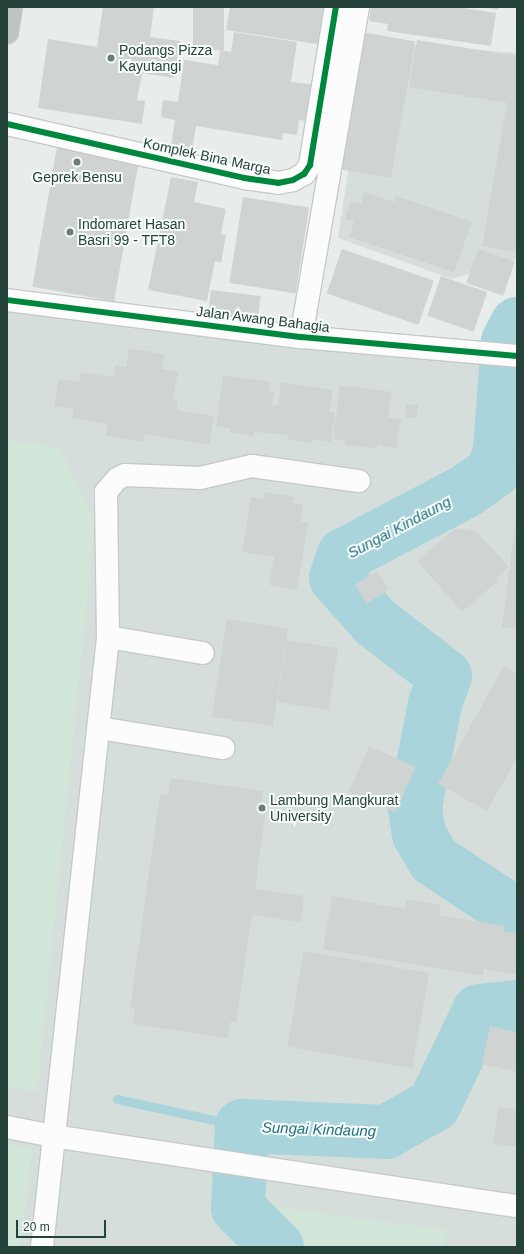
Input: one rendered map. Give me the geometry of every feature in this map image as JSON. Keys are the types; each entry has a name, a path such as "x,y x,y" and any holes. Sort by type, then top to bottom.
{"highway":[{"path":"7,32 11,7"}],"street":[{"name":"Komplek Bina Marga","path":"7,124 244,178 278,183 293,180 304,174 310,165 336,7"},
{"path":"302,337 358,7"},
{"name":"Jalan Awang Bahagia","path":"7,300 302,337 517,356"},
{"path":"42,1247 108,637 106,497 110,485 125,475 200,478 252,466 359,481"},
{"path":"108,637 203,653"},
{"path":"99,728 223,748"},
{"path":"7,1126 53,1136 517,1206"}],"shaded area":[{"path":"368,40 517,53 517,259 452,279 338,238"},
{"name":"Lambung Mangkurat University","path":"13,305 517,369 517,1247 7,1247 7,308"}],"green space":[{"path":"7,440 60,448 95,522 37,1091 7,1087"},
{"path":"7,1144 32,1147 21,1247 7,1247"},
{"path":"235,1202 446,1230 444,1247 230,1247"}],"building":[{"path":"103,7 154,7 150,37 180,41 174,78 142,73 137,100 145,101 142,124 38,108 48,39 97,47"},
{"path":"193,7 224,7 224,50 193,50"},
{"path":"230,7 329,7 323,45 226,30"},
{"path":"371,7 457,7 496,13 491,46 387,31 388,24 369,21"},
{"path":"482,7 499,7 498,10"},
{"path":"234,32 297,42 291,82 319,85 313,122 299,120 297,135 283,133 282,140 196,126 191,156 170,153 175,120 161,117 163,100 178,102 184,60 218,65 220,50 231,52"},
{"path":"362,32 415,41 391,178 338,169"},
{"path":"417,40 517,56 517,252 482,246 507,103 409,87"},
{"path":"57,147 139,161 114,301 32,287"},
{"path":"171,177 198,182 194,202 226,209 221,234 226,235 221,263 215,261 207,301 148,290"},
{"path":"364,192 394,202 396,196 472,222 454,272 349,237 354,222 345,219 351,201 361,204"},
{"path":"243,197 309,207 296,293 229,283"},
{"path":"342,249 434,281 418,325 327,293"},
{"path":"478,249 515,262 503,296 466,283"},
{"path":"441,276 487,292 474,332 427,316"},
{"path":"211,290 261,296 257,324 208,318"},
{"path":"129,348 164,354 162,369 178,372 173,399 178,399 177,410 214,416 209,445 144,434 143,442 106,436 108,424 72,418 74,409 54,406 59,379 79,382 81,372 113,377 115,365 126,367"},
{"path":"223,375 270,382 269,391 274,392 272,405 278,405 281,382 333,390 330,412 335,412 331,442 313,439 312,443 288,439 288,435 254,432 254,436 229,432 230,428 216,426"},
{"path":"340,385 392,392 388,417 401,419 396,448 377,445 377,449 345,445 346,441 333,439"},
{"path":"406,404 418,405 417,418 405,417"},
{"path":"264,492 294,497 293,503 303,505 301,522 308,523 297,590 269,585 274,557 242,552 251,497 264,499"},
{"path":"517,509 517,629 502,627"},
{"path":"454,529 475,530 509,567 496,578 499,580 462,612 417,561"},
{"path":"377,571 389,590 367,603 355,585"},
{"path":"227,619 288,629 273,726 212,717"},
{"path":"287,640 338,648 329,710 277,702"},
{"path":"504,666 517,674 517,758 487,811 438,784"},
{"path":"369,746 416,767 395,812 349,792"},
{"path":"171,778 263,791 261,808 266,809 255,889 304,896 301,922 252,915 236,1023 230,1022 228,1038 133,1024 135,1009 130,1008 160,794 168,795"},
{"path":"332,896 405,909 406,899 441,905 439,915 505,926 504,931 517,933 517,975 484,969 483,976 323,949"},
{"path":"304,951 429,973 412,1069 287,1047"},
{"path":"490,1026 517,1032 517,1072 482,1064"},
{"path":"516,1103 517,1147 493,1144 498,1107 515,1109"}],"waterway":[{"name":"Sungai Kindaung","path":"517,324 508,342 500,451 493,472 466,491 344,555 336,578 375,622 445,676 435,704 415,807 419,834 434,860 517,915"},
{"name":"Sungai Kindaung","path":"277,1247 238,1208 242,1126 386,1132 434,1105 479,1011 517,1007"},
{"path":"117,1099 242,1126"}],"cycle path":[{"path":"7,124 244,178 278,183 293,180 304,174 310,165 336,7"},
{"path":"7,300 301,337 517,356"}],"place":[{"name":"Podangs Pizza Kayutangi","path":"111,58"},
{"name":"Geprek Bensu","path":"77,162"},
{"name":"Indomaret Hasan Basri 99 - TFT8","path":"70,232"},
{"name":"Lambung Mangkurat University","path":"262,808"}]}
